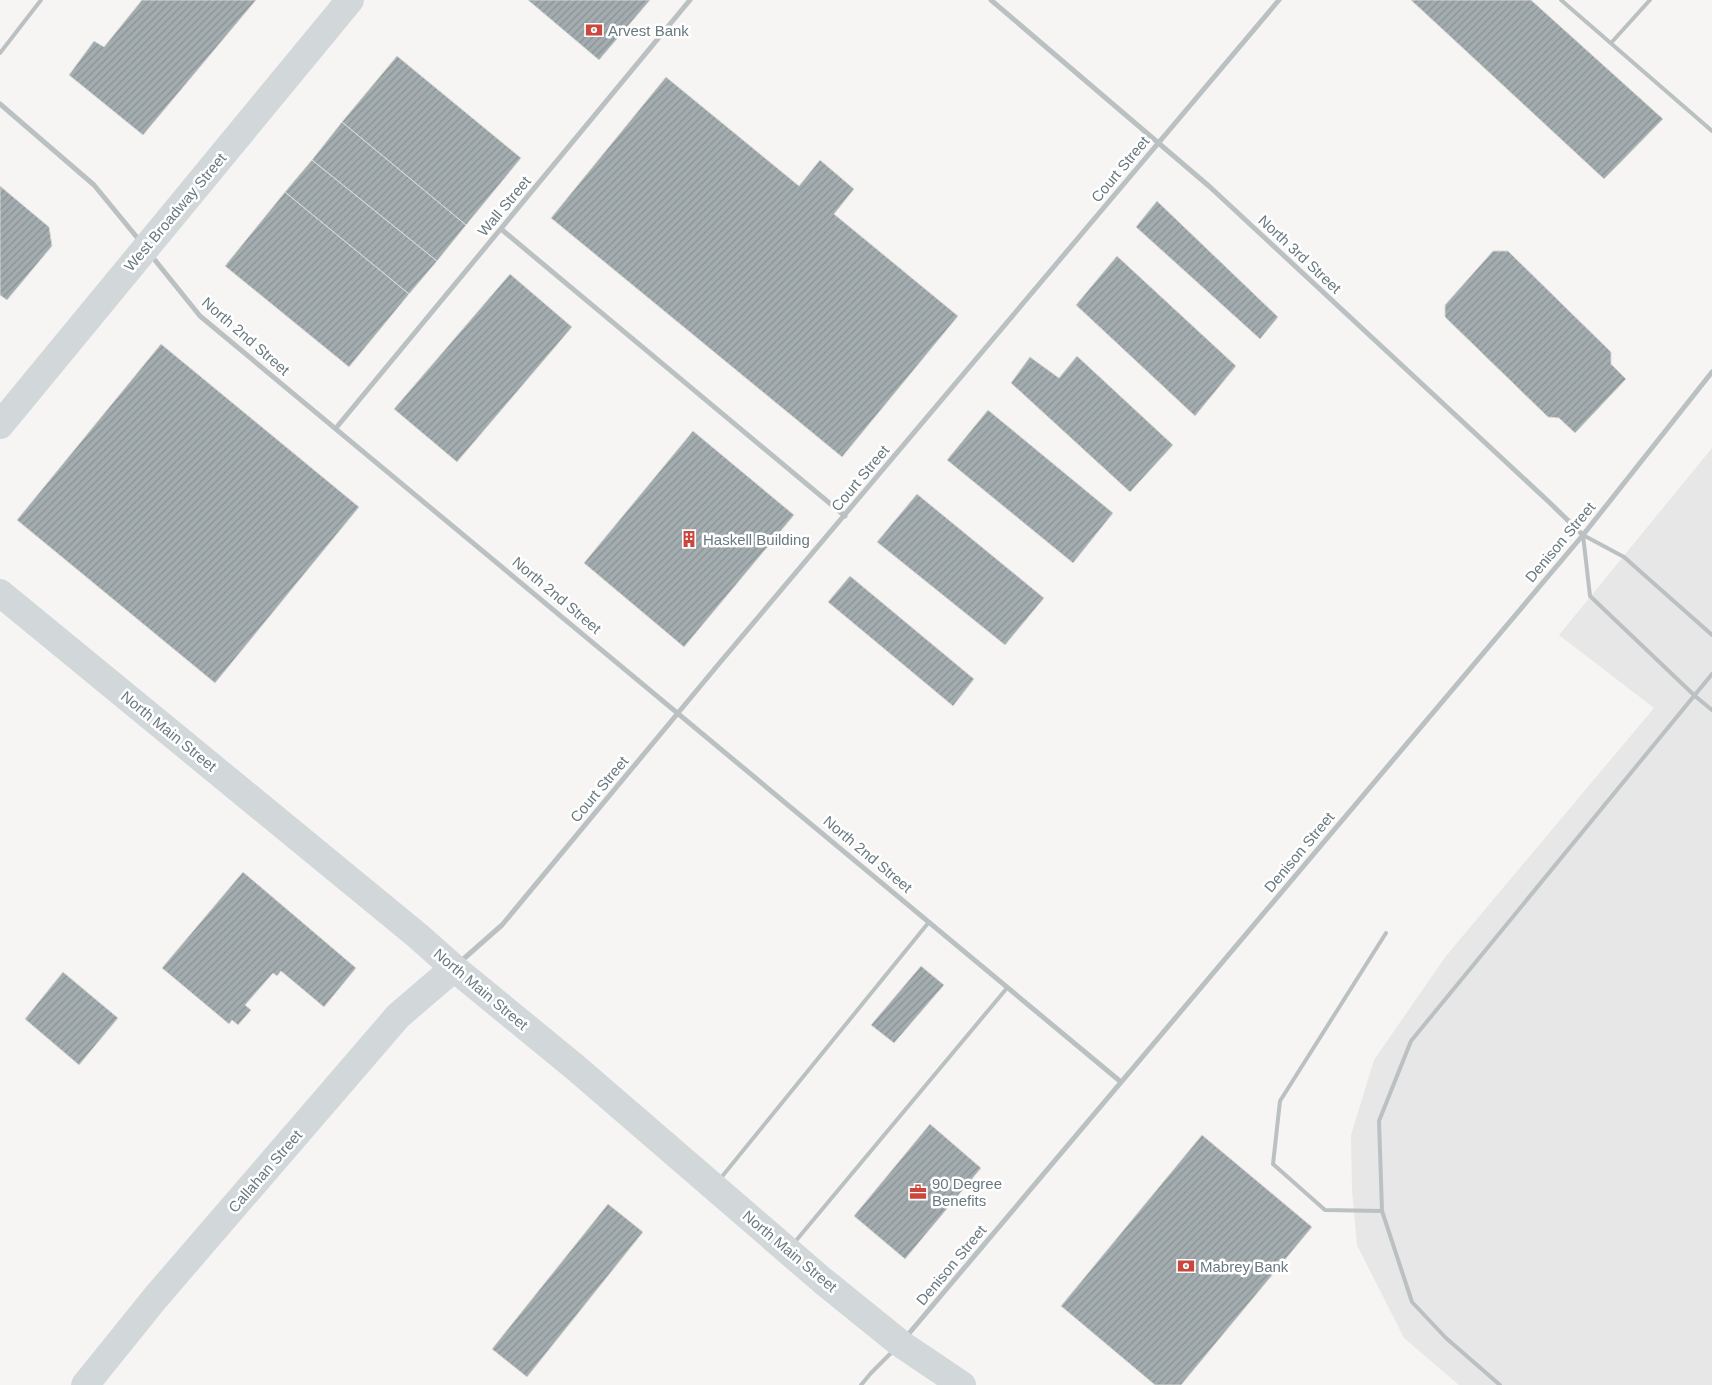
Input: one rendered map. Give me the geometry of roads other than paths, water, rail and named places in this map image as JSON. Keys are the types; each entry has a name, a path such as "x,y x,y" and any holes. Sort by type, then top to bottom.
{"main road":[{"name":"West Broadway Street","path":"0,425 350,0"},
{"name":"North Main Street","path":"0,593 411,930 901,1344 962,1385"},
{"name":"Callahan Street","path":"85,1385 143,1313 398,1016 454,968"}],"street":[{"name":"Wall Street","path":"336,428 690,0"},
{"name":"North 3rd Street","path":"992,0 1224,200 1583,535"},
{"name":"Court Street","path":"454,968 502,925 678,713 1279,0"},
{"name":"North 2nd Street","path":"0,104 94,185 200,316 1121,1082"},
{"path":"501,229 845,516"},
{"name":"Denison Street","path":"901,1344 1583,535 1712,372"}],"lane":[{"path":"0,53 41,0"},
{"path":"1561,0 1712,131"},
{"path":"1611,43 1650,0"},
{"path":"1583,535 1624,556 1712,635"},
{"path":"1583,535 1590,596 1694,696 1712,710"},
{"path":"1500,1385 1446,1338 1412,1302 1382,1211 1379,1121 1411,1041 1712,674"},
{"path":"714,1186 929,922"},
{"path":"1382,1211 1326,1210 1273,1164 1280,1101 1386,932"},
{"path":"788,1250 1007,988"},
{"path":"861,1385 901,1344"}],"place":[{"name":"Arvest Bank","path":"594,30"},
{"name":"Haskell Building","path":"689,539"},
{"name":"90 Degree Benefits","path":"918,1192"},
{"name":"Mabrey Bank","path":"1186,1266"}]}
